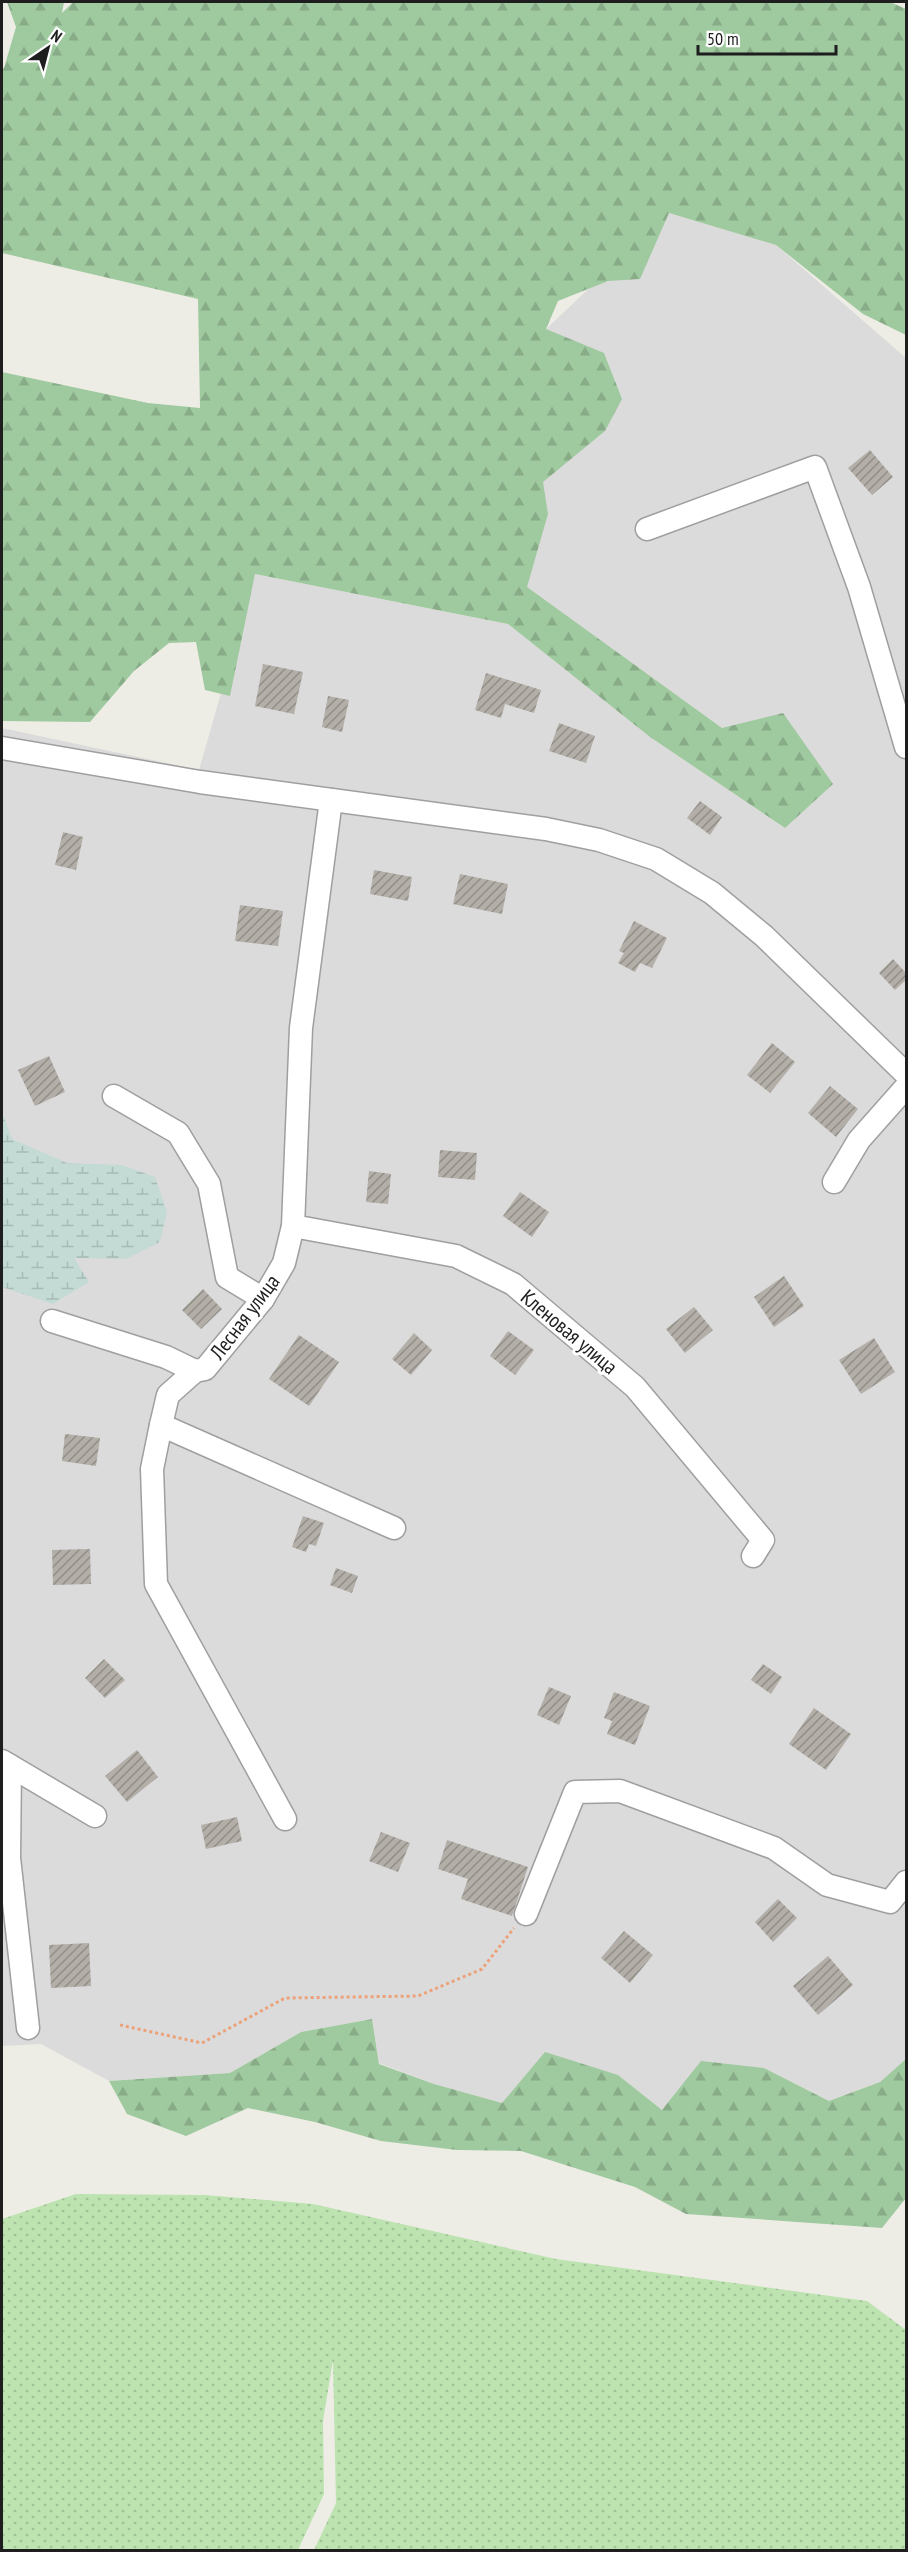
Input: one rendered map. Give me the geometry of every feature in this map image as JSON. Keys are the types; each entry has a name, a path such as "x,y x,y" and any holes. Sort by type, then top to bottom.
{"street":[{"path":"647,529 815,467 859,587 906,747"},
{"path":"2,748 200,782 546,829 599,840 656,860 712,893 764,936 906,1074"},
{"name":"Лесная улица","path":"285,1819 156,1584 152,1469 168,1395 195,1371 205,1368 263,1299 284,1263 293,1226 301,1028 331,800"},
{"path":"834,1182 859,1140 906,1087"},
{"path":"114,1096 178,1133 209,1184 227,1277 263,1299"},
{"name":"Кленовая улица","path":"293,1226 456,1256 513,1284 635,1387 763,1540 753,1556"},
{"path":"51,1321 166,1357 195,1371"},
{"path":"161,1425 394,1528"},
{"path":"6,1763 95,1816"},
{"path":"6,1763 9,1858 28,2028"},
{"path":"526,1914 575,1792 620,1791 774,1848 827,1885 890,1902 906,1882"}],"path":[{"path":"120,2025 202,2043 285,1998 418,1996 482,1969 526,1914"}],"shaded area":[{"path":"669,213 776,245 906,358 906,2059 880,2082 829,2101 764,2068 662,2110 618,2075 502,2103 434,2084 379,2063 372,2019 301,2032 230,2073 109,2081 41,2044 2,2046 2,728 199,770 255,574 508,624 650,737 785,828 722,728 526,587 546,329"}],"green space":[{"path":"7,2 64,2 62,13 73,2 890,2 906,9 906,335 863,314 776,245 669,213 640,279 608,281 558,301 546,329 604,353 622,399 605,431 543,482 548,514 527,587 722,728 783,713 833,784 785,828 650,737 508,624 255,574 230,696 205,690 196,642 169,643 134,671 90,722 2,721 2,372 148,403 200,408 198,299 2,253 2,69 16,27"},
{"path":"2,1112 12,1139 67,1163 122,1165 155,1177 167,1212 160,1242 126,1259 74,1258 89,1282 53,1304 2,1287"},
{"path":"372,2019 379,2064 434,2084 502,2103 545,2052 618,2075 662,2110 701,2061 764,2068 829,2101 880,2082 906,2059 906,2198 882,2228 686,2214 635,2187 521,2151 457,2150 381,2141 315,2122 248,2108 186,2136 127,2114 109,2081 230,2073 301,2032"},
{"path":"76,2194 205,2195 313,2204 556,2259 867,2301 906,2330 906,2550 314,2550 336,2503 333,2360 323,2421 324,2494 298,2550 2,2550 2,2219"}],"building":[{"path":"870,450 893,477 872,495 848,468"},
{"path":"263,664 303,672 294,714 255,706"},
{"path":"486,673 541,690 534,713 505,704 501,718 475,710"},
{"path":"328,696 349,700 342,732 322,727"},
{"path":"559,723 595,736 586,763 549,751"},
{"path":"700,801 722,817 710,835 687,818"},
{"path":"63,832 83,837 76,870 55,865"},
{"path":"374,870 412,877 408,901 370,894"},
{"path":"460,874 508,884 502,914 453,904"},
{"path":"240,905 283,911 278,946 235,941"},
{"path":"634,921 667,938 652,968 640,963 635,972 618,963 624,953 619,951"},
{"path":"893,959 906,973 906,980 895,990 879,973"},
{"path":"772,1043 795,1062 770,1093 747,1075"},
{"path":"49,1056 65,1092 35,1106 18,1070"},
{"path":"830,1086 858,1109 836,1137 808,1113"},
{"path":"440,1150 477,1153 475,1180 438,1177"},
{"path":"369,1171 391,1174 388,1204 366,1202"},
{"path":"520,1192 549,1212 532,1237 503,1216"},
{"path":"784,1276 804,1306 774,1327 754,1297"},
{"path":"203,1289 222,1309 201,1329 182,1310"},
{"path":"694,1307 713,1330 685,1353 666,1329"},
{"path":"508,1331 534,1350 515,1375 490,1356"},
{"path":"414,1333 432,1350 411,1375 392,1359"},
{"path":"299,1335 339,1362 309,1406 269,1379"},
{"path":"874,1338 895,1372 861,1394 839,1360"},
{"path":"65,1434 100,1438 96,1466 62,1461"},
{"path":"303,1516 324,1523 316,1546 309,1544 306,1552 292,1547"},
{"path":"90,1549 91,1584 53,1585 52,1550"},
{"path":"336,1568 358,1576 352,1593 330,1585"},
{"path":"104,1659 125,1680 105,1698 85,1678"},
{"path":"763,1664 782,1677 771,1694 751,1680"},
{"path":"549,1687 571,1696 559,1725 537,1715"},
{"path":"614,1692 650,1706 635,1745 607,1734 612,1721 604,1718"},
{"path":"814,1708 851,1734 826,1770 789,1744"},
{"path":"137,1750 158,1777 127,1802 105,1776"},
{"path":"237,1817 242,1841 206,1849 201,1825"},
{"path":"381,1832 410,1843 398,1872 369,1861"},
{"path":"447,1840 528,1867 512,1916 461,1899 468,1879 438,1869"},
{"path":"778,1899 797,1918 773,1942 755,1922"},
{"path":"624,1931 653,1955 630,1983 601,1958"},
{"path":"89,1943 91,1986 51,1988 49,1945"},
{"path":"828,1956 853,1985 818,2015 793,1986"}]}
